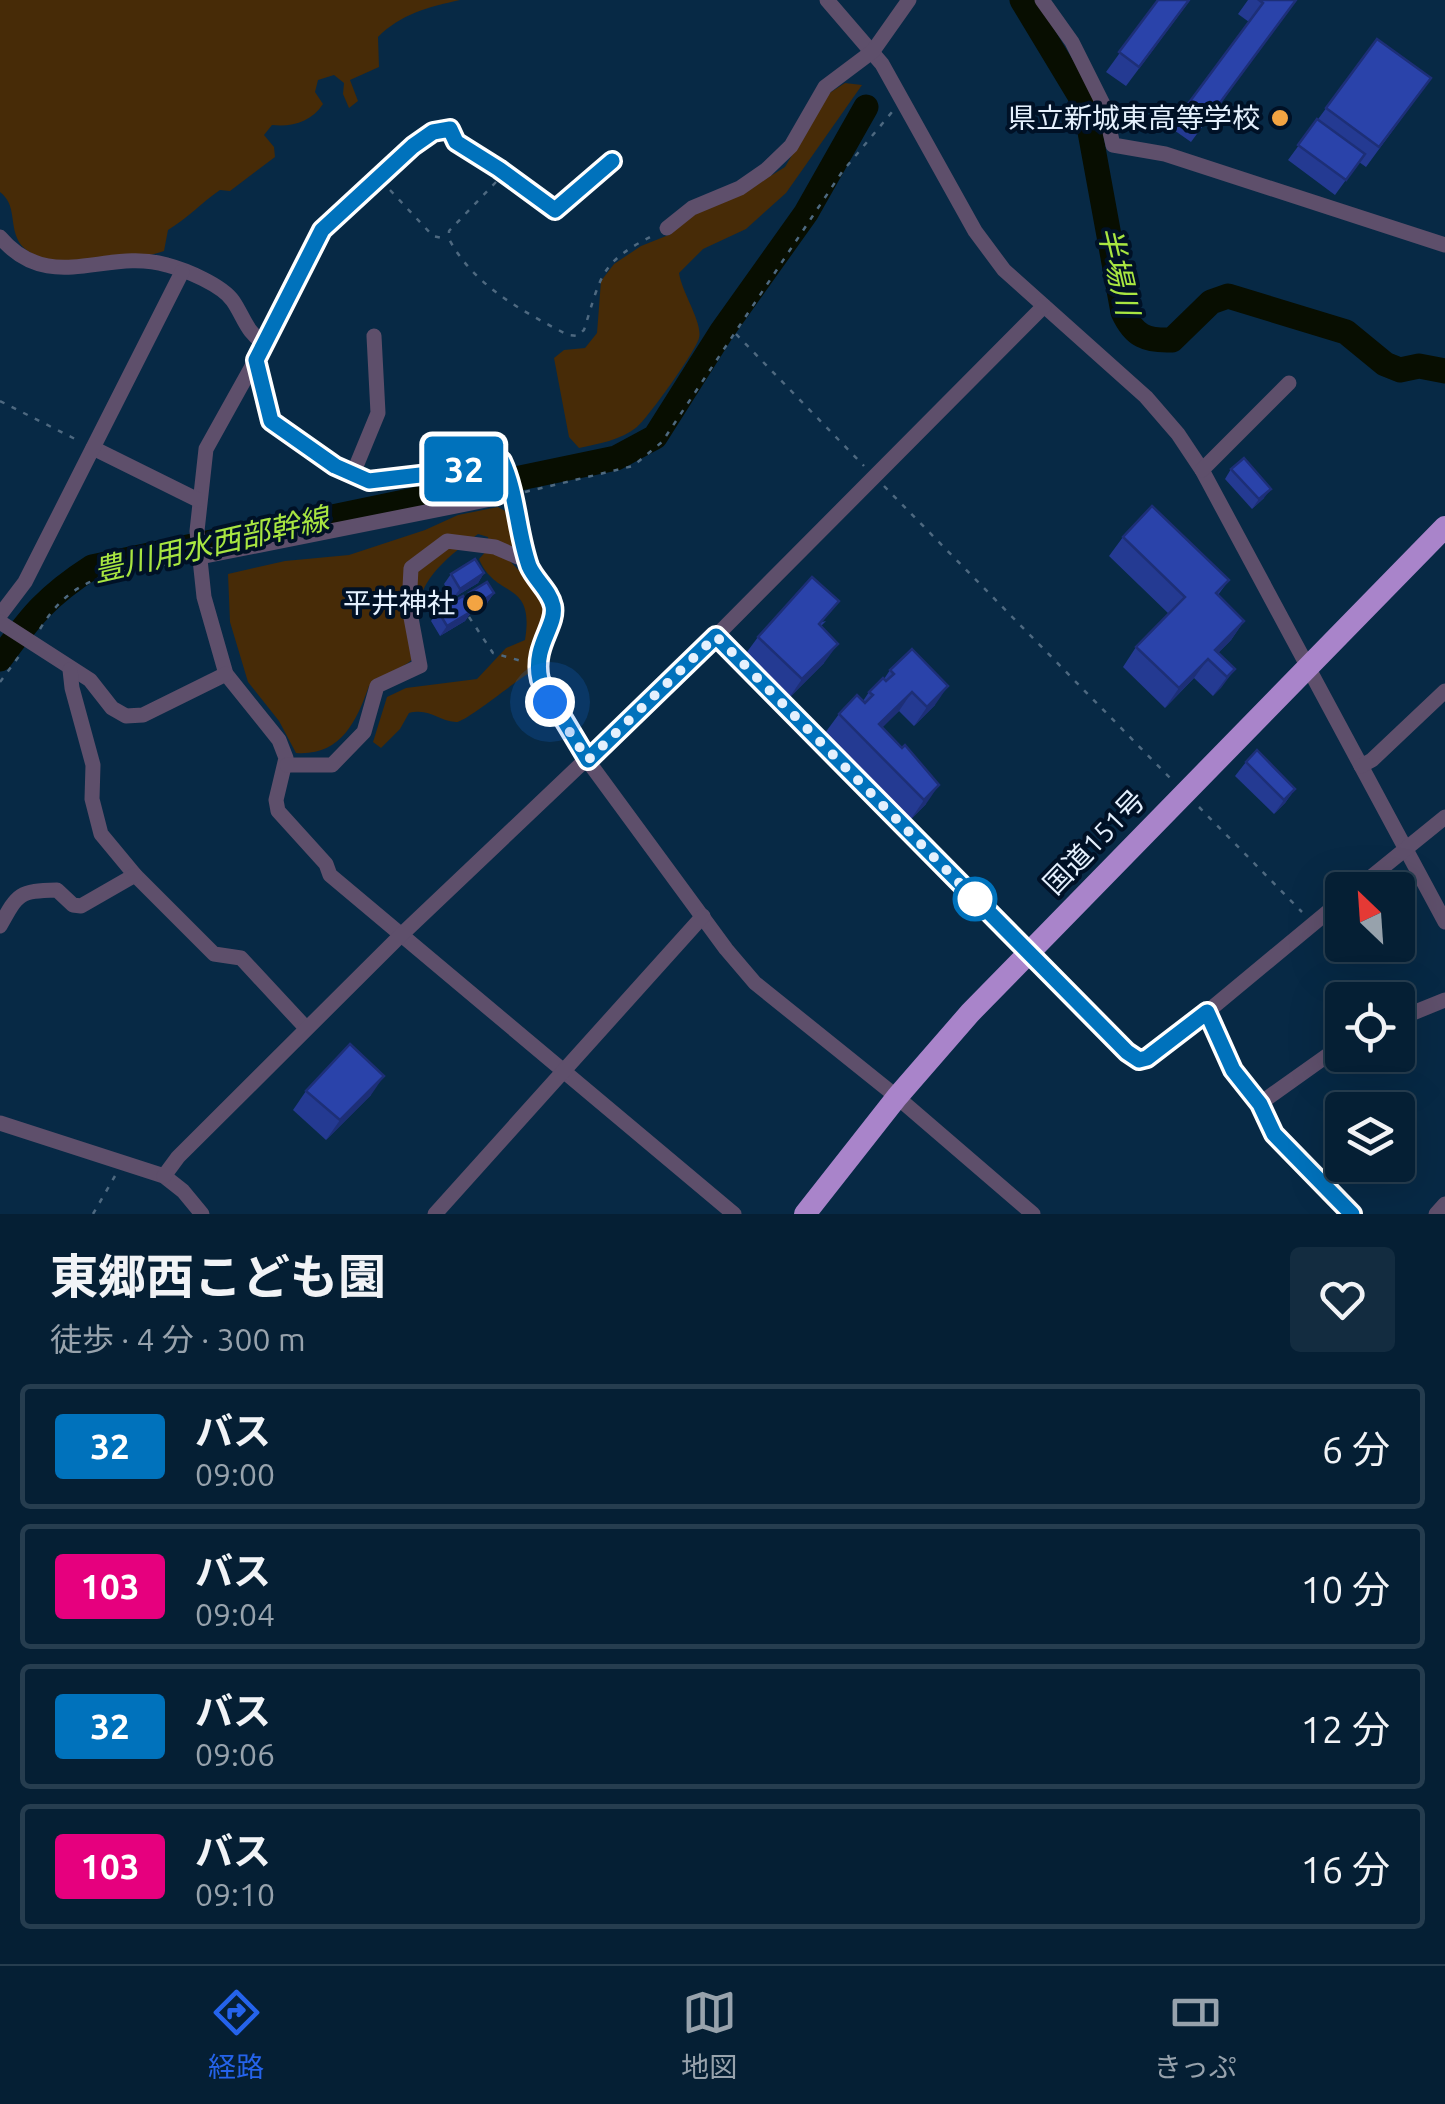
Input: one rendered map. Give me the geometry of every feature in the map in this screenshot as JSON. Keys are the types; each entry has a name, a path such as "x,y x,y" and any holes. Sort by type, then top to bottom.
{"highway":[{"name":"国道151号","path":"805,1214 897,1097 1028,953 1445,527"}],"street":[{"path":"827,0 873,51 905,101 975,231 1004,270 1146,396 1202,470 1445,922"},
{"path":"667,228 692,208 740,188 766,170 791,146 826,87 873,51 908,0"},
{"path":"1042,0 1072,42 1104,106 1112,145 1165,154 1445,246"},
{"path":"612,161 555,210 456,142 450,129 433,132 379,178 322,230 206,449 196,531 204,597 226,674 279,740 287,766 278,787 278,811 326,864 330,875 734,1214"},
{"path":"0,237 20,257 36,265 57,268 162,263 214,282 232,299 246,328 265,344"},
{"path":"182,272 2,622 26,642 90,680 112,708 126,716 143,715 226,674"},
{"path":"164,1176 178,1156 306,1028 716,636 1044,306"},
{"path":"352,476 378,413 374,336"},
{"path":"256,360 271,421 352,476 369,481 463,470 502,461 526,557 553,606 536,666 550,702 588,760 756,983 897,1097 1032,1214"},
{"path":"1202,470 1289,383"},
{"path":"93,448 198,500"},
{"path":"200,555 511,492"},
{"path":"287,766 332,765 364,732 377,686 420,666 409,606 411,568 447,541 495,547 526,557"},
{"path":"716,636 1028,953 1139,1060 1157,1053 1325,914"},
{"path":"70,670 94,764 92,799 101,834 135,875 214,954 241,958 306,1028"},
{"path":"1360,766 1372,760 1445,690"},
{"path":"1377,872 1445,817"},
{"path":"0,926 16,896 28,890 57,890 73,905 81,906 135,875"},
{"path":"435,1214 703,916"},
{"path":"1415,1011 1445,1000"},
{"path":"1207,1012 1233,1070 1260,1104 1284,1148 1352,1214"},
{"path":"1260,1104 1325,1057"},
{"path":"0,1123 164,1176 202,1214"},
{"path":"1436,1214 1445,1204"}],"path":[{"path":"511,492 633,466 662,442 842,172 905,101"},
{"path":"504,174 461,217 449,231 448,239 482,281 500,296 568,335 577,336 584,330 602,274 611,260 667,228"},
{"path":"379,178 433,236 448,239"},
{"path":"736,334 1313,924"},
{"path":"0,401 93,448"},
{"path":"0,682 53,607 84,583 200,555"},
{"path":"467,613 493,653 536,666"},
{"path":"93,1214 122,1162"}],"shaded area":[{"path":"0,0 460,0 416,12 378,37 379,67 350,80 358,101 349,108 343,94 344,83 334,75 318,80 315,92 323,104 318,110 301,122 272,125 264,135 274,147 275,157 230,191 220,190 168,230 164,251 87,263 65,262 29,252 19,242 9,203 0,192"},
{"path":"845,83 862,85 786,193 746,229 703,249 679,273 698,324 699,338 660,399 631,431 579,448 569,437 554,358 564,350 585,348 597,333 601,281 614,264 641,246 671,234 679,219 746,191 785,167 828,94"},
{"path":"498,507 509,513 517,544 511,562 536,588 543,602 543,622 531,672 461,720 409,713 381,748 373,742 387,697 406,688 477,679 506,648 525,640 524,607 519,598 486,572 479,559 489,548 488,537 478,534 448,558 427,583 418,612 421,652 369,686 352,724 335,743 324,749 296,753 279,721 248,682 230,622 228,574 285,561 349,555 458,515"}],"building":[{"path":"1158,0 1189,0 1139,67 1119,52"},
{"path":"1259,0 1296,0 1205,123 1185,108 1263,3"},
{"path":"1377,39 1431,78 1379,147 1326,108"},
{"path":"1317,119 1365,154 1346,180 1298,145"},
{"path":"1244,458 1271,489 1259,499 1231,469"},
{"path":"1152,506 1229,580 1216,593 1244,621 1215,650 1235,669 1227,677 1208,659 1179,688 1136,647 1185,597 1123,537"},
{"path":"475,559 484,573 460,589 451,574"},
{"path":"812,577 839,601 819,624 838,644 802,679 758,637"},
{"path":"487,582 494,593 476,605 469,593"},
{"path":"463,596 472,611 447,626 438,611"},
{"path":"912,649 948,686 927,707 912,692 879,724 902,748 905,745 939,785 924,800 839,714 857,695 865,703 873,695 869,692 883,678 886,681 894,674 890,670"},
{"path":"1257,750 1295,789 1284,800 1246,762"},
{"path":"350,1044 384,1076 340,1120 306,1091"}],"waterway":[{"name":"半場川","path":"1022,0 1080,96 1123,312 1136,332 1148,338 1172,340 1211,302 1228,296 1346,332 1385,364 1400,370 1419,366 1445,371"},
{"name":"豊川用水西部幹線","path":"0,659 41,608 92,567 616,458 655,437 722,331 806,213 866,107"}],"bus line":[{"name":"32","path":"612,161 555,210 456,142 450,129 433,132 413,146 322,230 256,360 271,421 335,466 369,481 463,470 502,461 526,557 553,606 536,666 540,680 588,760 716,636 1127,1052 1139,1060 1147,1058 1207,1012 1233,1070 1260,1104 1284,1148 1352,1214"}],"place":[{"name":"県立新城東高等学校","path":"1280,118"},
{"name":"平井神社","path":"475,603"}],"route":[{"path":"550,702 588,760 716,636 975,899"}]}
